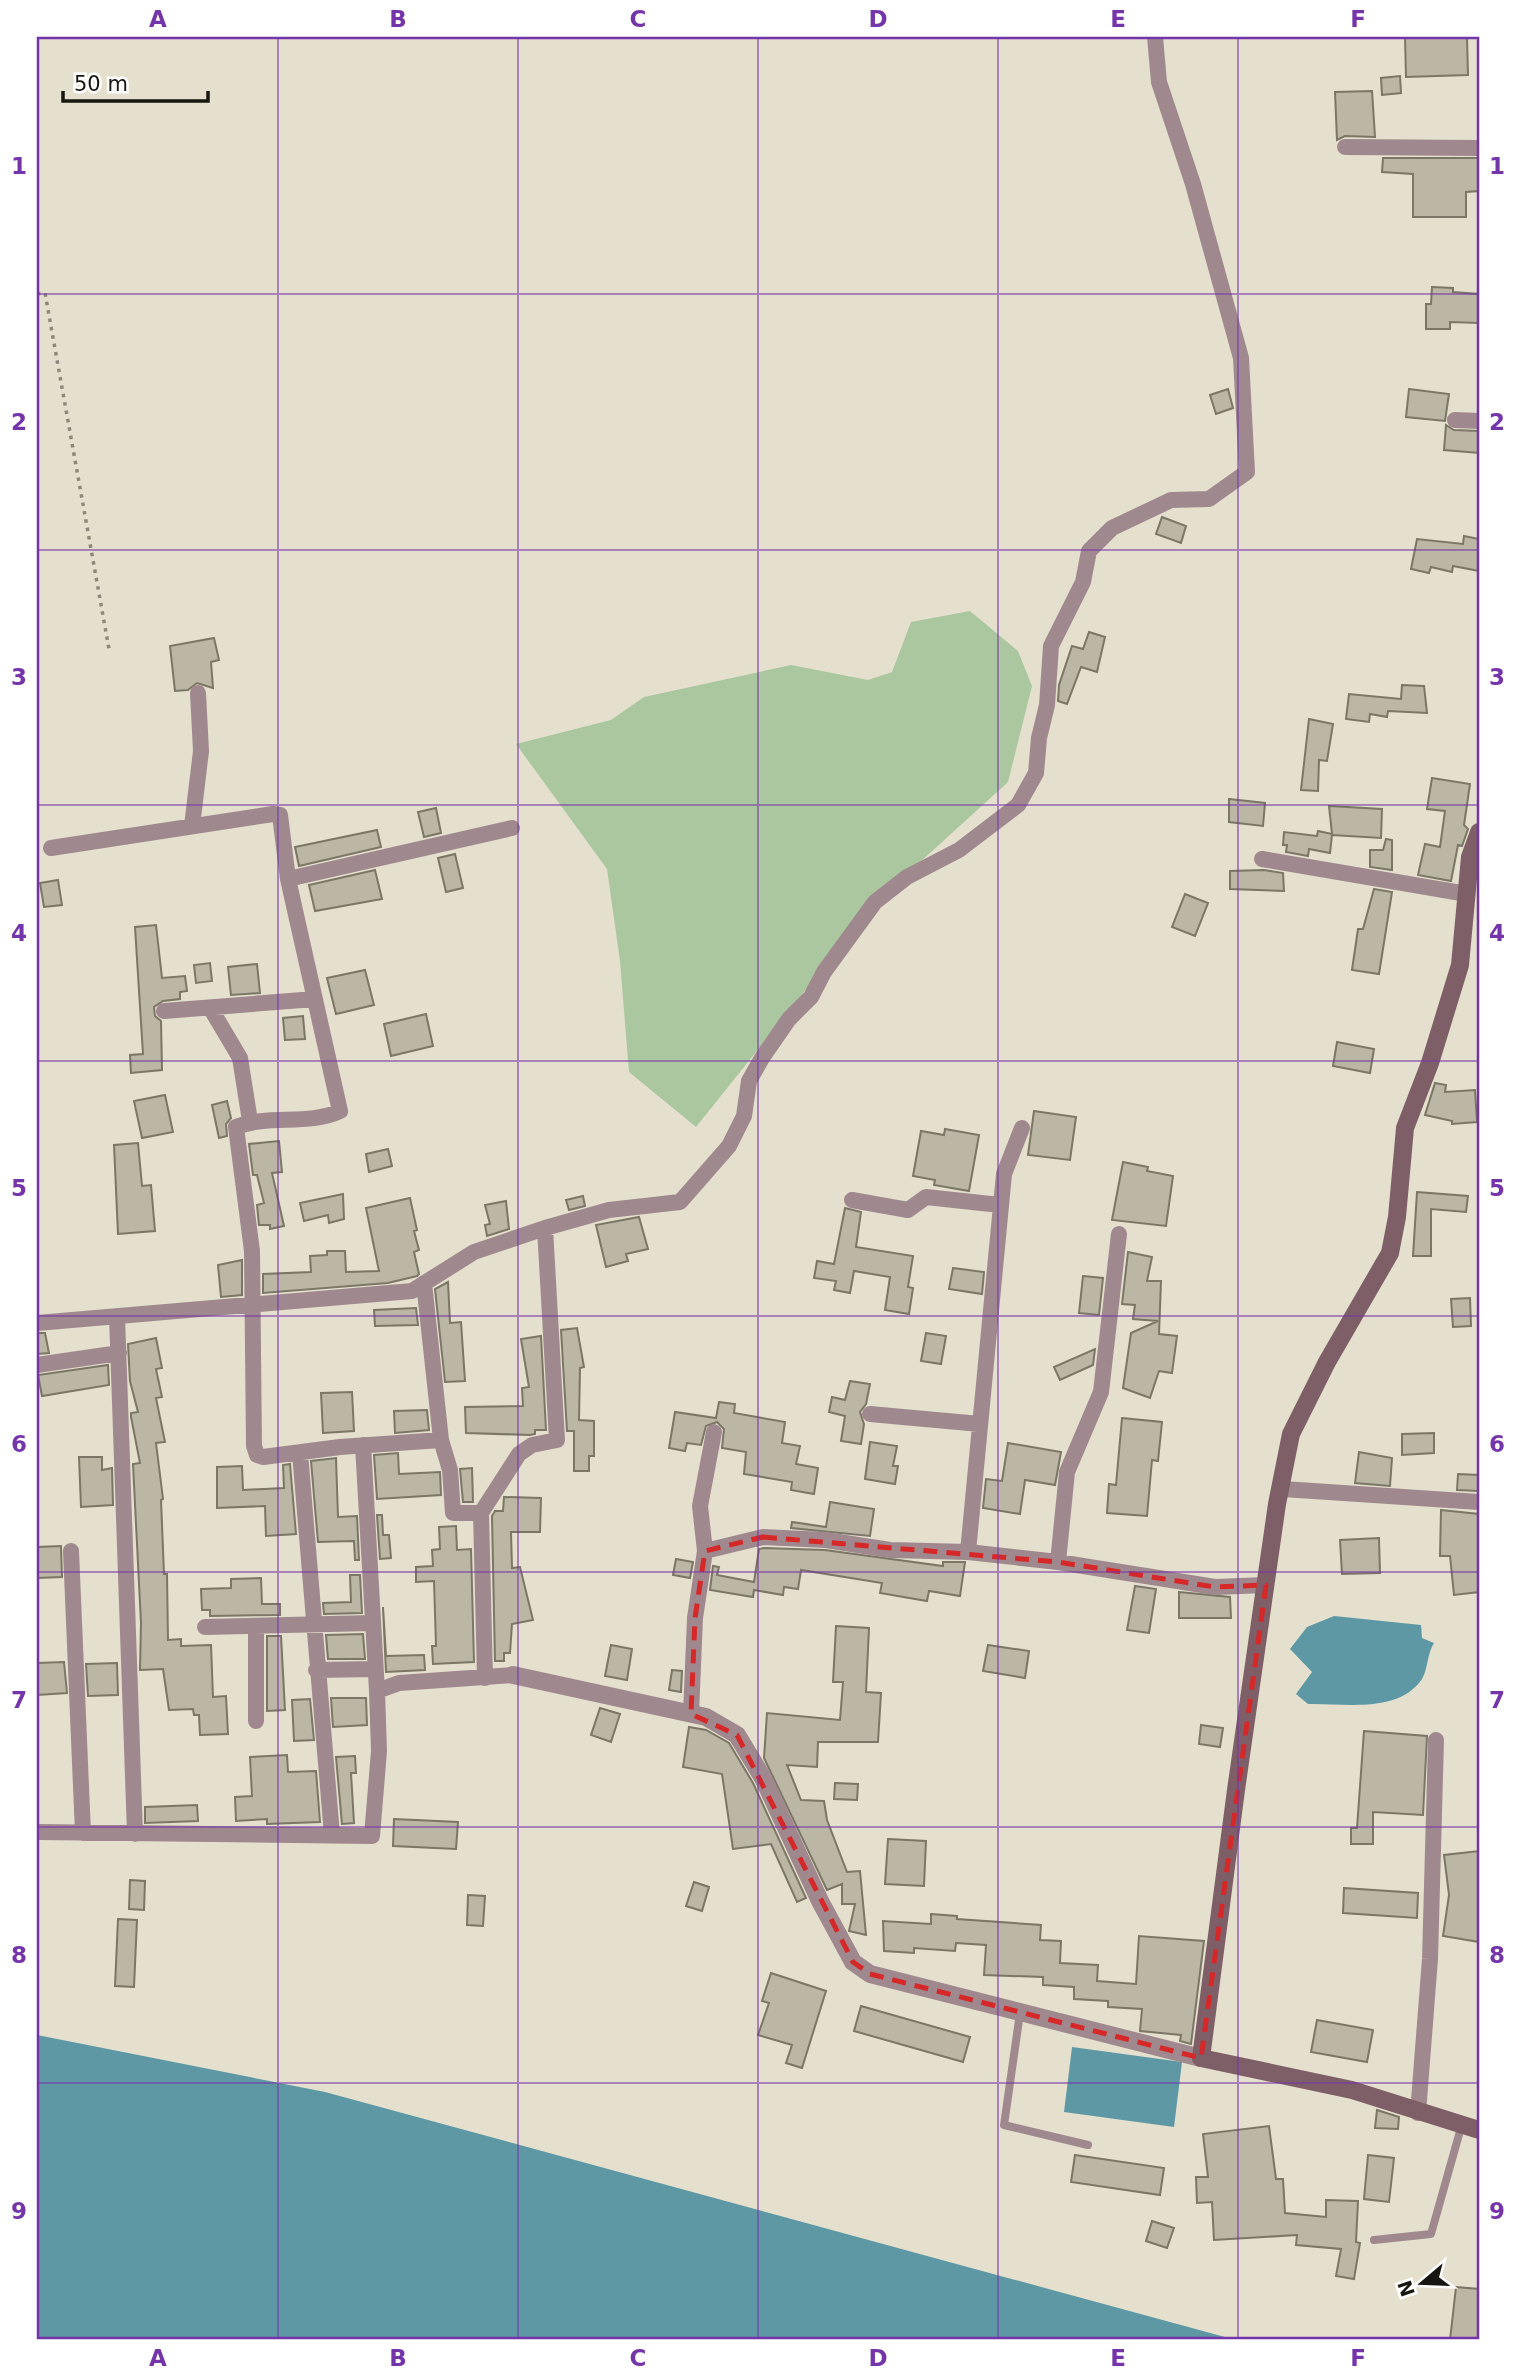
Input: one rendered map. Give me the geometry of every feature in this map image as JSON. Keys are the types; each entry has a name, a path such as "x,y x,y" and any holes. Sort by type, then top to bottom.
{"main road":[{"path":"1471,2127 1418,2113 1352,2090 1201,2058 1266,1585 1291,1434 1327,1362 1390,1253 1397,1217 1405,1128 1430,1063 1460,965 1470,858 1479,832"}],"street":[{"path":"37,1323 412,1291 474,1252 545,1228 609,1210 680,1202 729,1146 744,1116 749,1081 762,1058 789,1019 811,997 824,972 875,902 907,877 959,850 1018,805 1036,773 1039,737 1047,705 1051,646 1083,582 1089,551 1112,528 1171,500 1209,499 1247,472 1241,358 1193,184 1159,82 1155,37"},
{"path":"1345,147 1479,148"},
{"path":"1455,421 1479,421"},
{"path":"192,826 201,751 198,693"},
{"path":"51,848 272,814 280,815 288,879 340,1111 325,1118 250,1121 236,1127 252,1251 254,1447 257,1455 263,1457 363,1445 441,1440"},
{"path":"288,879 512,828"},
{"path":"1262,859 1467,894"},
{"path":"164,1011 315,999"},
{"path":"211,1009 240,1058 250,1121"},
{"path":"968,1552 1004,1174 1023,1128"},
{"path":"852,1200 908,1210 926,1197 1000,1205"},
{"path":"485,1678 481,1513 519,1454 532,1445 557,1440 545,1228"},
{"path":"1058,1562 1067,1472 1101,1392 1119,1234"},
{"path":"424,1283 441,1440 450,1470 453,1513 481,1513"},
{"path":"117,1315 135,1834"},
{"path":"37,1365 119,1353"},
{"path":"870,1414 980,1424"},
{"path":"691,1714 695,1618 705,1551 700,1506 714,1432"},
{"path":"37,1832 372,1836 379,1751 363,1445"},
{"path":"300,1452 312,1625 332,1835"},
{"path":"1283,1489 1479,1502"},
{"path":"705,1551 763,1537 826,1540 890,1550 968,1552 1058,1562 1215,1587 1266,1585"},
{"path":"71,1551 83,1833"},
{"path":"205,1627 373,1623"},
{"path":"256,1627 256,1721"},
{"path":"316,1670 376,1669"},
{"path":"377,1691 399,1683 513,1675 607,1693 706,1717 737,1735 763,1778 820,1900 853,1962 870,1974 1201,2058"},
{"path":"1418,2113 1430,1959 1436,1740"}],"lane":[{"path":"1020,2013 1004,2125 1088,2146"},
{"path":"1374,2241 1431,2234 1471,2127"}],"path":[{"path":"37,294 45,293 109,649"}],"highlighted area":[{"path":"763,1537 826,1540 1058,1562 1215,1587 1266,1585 1201,2058 870,1974 853,1962 737,1735 691,1714 695,1618 705,1551"}],"green space":[{"path":"970,611 1018,651 1032,686 1008,782 875,903 696,1127 629,1072 620,961 607,869 516,744 611,720 644,697 791,665 868,680 892,672 911,622"}],"water":[{"path":"1334,1616 1421,1625 1422,1638 1434,1643 1422,1679 1412,1690 1385,1702 1354,1705 1308,1704 1296,1694 1312,1672 1290,1649 1307,1627"},
{"path":"37,2035 325,2092 1236,2340 37,2340"},
{"path":"1072,2047 1182,2062 1174,2127 1064,2112"}],"building":[{"path":"1405,37 1467,37 1468,75 1406,77"},
{"path":"1400,76 1401,93 1382,95 1381,78"},
{"path":"1372,91 1375,137 1345,136 1337,140 1335,92"},
{"path":"1383,158 1479,158 1479,191 1466,192 1466,217 1413,217 1413,174 1382,172"},
{"path":"1432,287 1453,288 1453,292 1479,294 1479,323 1450,322 1450,329 1426,329 1426,304 1431,304"},
{"path":"1228,389 1233,408 1216,414 1210,395"},
{"path":"1409,389 1449,394 1445,421 1406,417"},
{"path":"1446,425 1454,430 1479,431 1479,453 1444,450"},
{"path":"1162,517 1186,526 1181,543 1156,534"},
{"path":"1464,536 1479,539 1479,571 1453,566 1452,572 1431,567 1429,573 1411,569 1417,539 1463,544"},
{"path":"1089,632 1105,637 1097,672 1081,667 1067,704 1058,701 1059,685 1072,646 1083,649"},
{"path":"214,638 219,660 211,662 213,688 197,683 188,690 175,691 170,646"},
{"path":"1402,685 1424,686 1427,713 1388,711 1387,717 1370,714 1369,722 1346,719 1349,694 1401,699"},
{"path":"1309,719 1333,724 1327,761 1319,760 1318,791 1301,790"},
{"path":"1432,778 1470,784 1464,825 1468,829 1462,846 1458,845 1451,881 1418,875 1425,844 1440,847 1445,811 1427,809"},
{"path":"1229,799 1265,803 1263,826 1229,822"},
{"path":"1329,806 1382,809 1381,838 1332,835 1330,853 1309,849 1308,856 1286,852 1287,845 1283,845 1284,832 1317,836 1318,831 1332,834"},
{"path":"436,808 441,833 424,837 418,812"},
{"path":"377,830 381,847 299,866 295,847"},
{"path":"1386,839 1392,840 1392,870 1370,867 1370,850 1383,850"},
{"path":"455,854 463,888 446,892 438,858"},
{"path":"375,870 382,899 315,911 309,885"},
{"path":"1264,870 1283,873 1284,891 1230,889 1230,871"},
{"path":"58,880 62,905 44,907 40,883"},
{"path":"1374,889 1392,892 1379,974 1352,970 1358,929 1363,929"},
{"path":"1185,894 1208,903 1195,936 1172,927"},
{"path":"156,925 162,978 185,976 187,991 180,992 180,999 163,1001 154,1007 155,1016 161,1021 162,1070 131,1073 130,1055 143,1054 135,927"},
{"path":"210,963 212,981 196,983 194,965"},
{"path":"257,964 260,993 231,995 228,967"},
{"path":"365,970 374,1005 336,1014 327,978"},
{"path":"426,1014 433,1046 391,1056 384,1024"},
{"path":"303,1016 305,1039 285,1040 283,1018"},
{"path":"1337,1042 1374,1049 1370,1073 1333,1066"},
{"path":"1435,1083 1446,1085 1445,1092 1475,1090 1477,1122 1452,1124 1452,1121 1425,1115"},
{"path":"165,1095 173,1132 142,1138 134,1101"},
{"path":"227,1101 231,1118 226,1124 227,1136 219,1138 212,1105"},
{"path":"1034,1111 1076,1117 1070,1160 1028,1155"},
{"path":"945,1129 979,1135 969,1191 934,1185 935,1180 913,1176 921,1131 944,1135"},
{"path":"279,1141 282,1172 272,1173 284,1226 270,1229 270,1225 259,1225 257,1205 264,1203 257,1175 253,1175 249,1144"},
{"path":"138,1143 142,1186 151,1185 155,1231 118,1234 114,1145"},
{"path":"388,1149 392,1166 369,1172 366,1154"},
{"path":"1123,1162 1148,1167 1147,1171 1173,1176 1166,1226 1112,1220"},
{"path":"1417,1192 1468,1196 1466,1212 1431,1209 1431,1256 1413,1256"},
{"path":"343,1194 344,1219 329,1223 328,1215 304,1221 300,1203"},
{"path":"583,1196 585,1206 569,1210 566,1200"},
{"path":"410,1198 419,1250 414,1252 419,1274 417,1276 388,1283 263,1293 263,1274 311,1272 310,1256 327,1255 327,1251 345,1251 346,1272 379,1271 366,1208"},
{"path":"506,1201 509,1229 487,1236 485,1225 490,1224 485,1205"},
{"path":"845,1208 861,1212 856,1247 913,1256 908,1287 913,1288 909,1314 885,1310 890,1277 854,1271 850,1293 834,1290 836,1281 814,1278 817,1261 834,1264"},
{"path":"639,1217 648,1249 626,1254 628,1261 606,1267 596,1225"},
{"path":"1128,1252 1152,1257 1147,1281 1161,1281 1159,1334 1177,1336 1172,1373 1159,1371 1150,1398 1123,1388 1131,1333 1158,1321 1133,1319 1135,1305 1122,1304"},
{"path":"242,1260 242,1295 221,1297 218,1265"},
{"path":"953,1268 984,1272 982,1294 949,1289"},
{"path":"1083,1276 1103,1278 1099,1315 1079,1313"},
{"path":"448,1282 450,1323 461,1322 465,1381 445,1382 435,1289"},
{"path":"1470,1298 1471,1326 1453,1327 1451,1299"},
{"path":"416,1308 418,1325 375,1326 374,1310"},
{"path":"577,1328 584,1367 580,1368 579,1420 594,1421 594,1456 589,1456 589,1471 574,1471 574,1431 567,1431 561,1330"},
{"path":"37,1333 45,1333 49,1353 37,1354"},
{"path":"926,1333 946,1336 941,1364 921,1361"},
{"path":"541,1336 546,1430 535,1430 535,1434 530,1435 466,1433 465,1407 523,1406 522,1388 529,1387 521,1339"},
{"path":"156,1338 162,1368 156,1369 162,1397 156,1398 165,1442 156,1443 163,1499 168,1640 181,1639 181,1646 211,1645 213,1697 226,1696 228,1734 200,1735 199,1715 194,1715 193,1709 169,1710 163,1669 140,1670 141,1623 133,1464 140,1463 131,1417 131,1413 138,1412 130,1381 128,1344"},
{"path":"1095,1349 1093,1365 1060,1380 1054,1367"},
{"path":"108,1365 109,1385 42,1396 38,1375"},
{"path":"850,1381 870,1384 866,1404 860,1412 864,1424 861,1444 841,1441 845,1416 829,1412 832,1397 845,1400"},
{"path":"352,1392 354,1431 323,1433 321,1393"},
{"path":"719,1402 735,1404 734,1413 785,1422 782,1443 800,1446 796,1464 818,1468 814,1494 791,1490 792,1482 744,1474 746,1452 722,1448 724,1429 717,1422 706,1426 701,1445 687,1443 685,1451 669,1448 675,1412 716,1418"},
{"path":"427,1410 429,1430 395,1433 394,1411"},
{"path":"1122,1418 1162,1422 1158,1461 1152,1460 1147,1516 1107,1513 1109,1484 1116,1485"},
{"path":"1434,1433 1434,1453 1402,1455 1402,1434"},
{"path":"870,1442 897,1446 893,1466 898,1466 895,1484 865,1479"},
{"path":"1008,1443 1061,1452 1055,1485 1025,1480 1020,1514 983,1508 986,1479 1002,1481"},
{"path":"1359,1452 1392,1458 1390,1486 1355,1483"},
{"path":"398,1453 399,1474 440,1472 441,1495 377,1499 374,1455"},
{"path":"79,1457 102,1457 102,1470 112,1468 113,1505 81,1507"},
{"path":"336,1458 338,1517 357,1516 359,1560 355,1560 354,1541 318,1542 311,1461"},
{"path":"290,1464 296,1534 266,1536 265,1506 217,1508 217,1467 242,1466 243,1490 284,1488 283,1465"},
{"path":"472,1468 473,1502 463,1502 460,1469"},
{"path":"1458,1474 1479,1475 1478,1491 1457,1490"},
{"path":"504,1497 541,1498 540,1532 511,1532 512,1568 520,1567 533,1620 512,1624 510,1653 504,1653 504,1661 495,1661 492,1516 495,1511 503,1511"},
{"path":"830,1502 874,1509 870,1536 791,1528 792,1522 826,1527"},
{"path":"1441,1510 1479,1514 1479,1592 1454,1595 1450,1556 1440,1556"},
{"path":"377,1515 382,1515 383,1535 389,1535 391,1558 380,1559"},
{"path":"456,1526 457,1550 471,1549 474,1662 433,1664 432,1646 436,1646 434,1581 416,1582 416,1567 433,1566 432,1550 440,1549 439,1527"},
{"path":"1379,1538 1380,1573 1342,1574 1340,1540"},
{"path":"61,1546 62,1577 37,1578 37,1547"},
{"path":"759,1549 825,1550 943,1566 943,1562 965,1562 960,1596 929,1591 927,1601 880,1593 882,1583 801,1570 798,1589 784,1587 783,1595 754,1590 753,1597 710,1590 713,1566 719,1567 717,1575 754,1582"},
{"path":"676,1559 693,1562 690,1578 673,1575"},
{"path":"350,1575 360,1575 362,1613 324,1614 323,1603 351,1602"},
{"path":"261,1578 262,1604 280,1604 280,1615 210,1616 210,1610 202,1610 201,1589 231,1588 231,1579"},
{"path":"1135,1586 1156,1589 1149,1633 1127,1630"},
{"path":"1179,1592 1230,1597 1231,1618 1179,1618"},
{"path":"383,1607 386,1656 424,1655 425,1670 386,1672"},
{"path":"836,1626 869,1628 866,1692 881,1693 878,1742 818,1742 817,1767 787,1765 801,1800 824,1801 827,1820 847,1872 860,1871 866,1935 849,1931 855,1904 842,1904 842,1884 827,1890 764,1758 767,1713 840,1720 843,1682 833,1682"},
{"path":"363,1634 365,1659 328,1659 326,1635"},
{"path":"267,1636 281,1636 285,1710 267,1711"},
{"path":"611,1645 632,1649 627,1680 605,1676"},
{"path":"988,1645 1029,1651 1025,1678 983,1671"},
{"path":"64,1662 67,1693 37,1695 37,1663"},
{"path":"117,1663 118,1695 88,1696 86,1664"},
{"path":"672,1670 682,1671 681,1692 669,1690"},
{"path":"331,1698 366,1698 367,1725 333,1727"},
{"path":"310,1699 314,1740 294,1741 292,1700"},
{"path":"600,1708 620,1714 611,1742 591,1735"},
{"path":"1201,1725 1223,1728 1220,1747 1199,1744"},
{"path":"689,1727 706,1730 729,1743 753,1783 806,1898 797,1902 771,1844 733,1849 722,1774 683,1767"},
{"path":"1364,1731 1427,1736 1423,1815 1373,1812 1373,1844 1351,1844 1351,1828 1357,1828"},
{"path":"287,1755 288,1772 316,1771 320,1822 267,1824 267,1819 236,1821 235,1797 252,1796 250,1757"},
{"path":"355,1756 356,1773 351,1773 354,1823 342,1824 336,1757"},
{"path":"835,1783 858,1784 857,1800 834,1799"},
{"path":"197,1805 198,1821 145,1823 145,1807"},
{"path":"394,1819 458,1822 456,1849 393,1846"},
{"path":"888,1839 926,1841 924,1886 885,1884"},
{"path":"1479,1851 1479,1942 1443,1936 1449,1895 1444,1855"},
{"path":"130,1880 145,1881 144,1910 129,1909"},
{"path":"694,1882 709,1887 702,1911 686,1906"},
{"path":"1344,1888 1418,1893 1417,1918 1343,1913"},
{"path":"468,1895 485,1896 483,1926 467,1925"},
{"path":"931,1914 957,1916 957,1919 1041,1925 1040,1940 1061,1941 1060,1963 1098,1965 1097,1981 1136,1984 1139,1936 1204,1941 1191,2044 1180,2041 1181,2035 1140,2031 1142,2009 1108,2007 1108,2001 1074,1999 1074,1987 1043,1985 1043,1977 984,1975 986,1945 956,1943 955,1951 914,1948 914,1953 884,1951 883,1921 931,1924"},
{"path":"118,1919 137,1920 134,1987 115,1986"},
{"path":"771,1973 826,1991 802,2068 786,2063 792,2045 758,2035 769,2003 762,2001"},
{"path":"861,2006 970,2037 963,2062 854,2031"},
{"path":"1317,2020 1373,2030 1367,2062 1311,2052"},
{"path":"1377,2110 1399,2117 1398,2129 1375,2128"},
{"path":"1269,2126 1276,2179 1283,2179 1285,2213 1326,2217 1326,2200 1358,2201 1356,2242 1360,2243 1354,2279 1336,2276 1341,2249 1296,2245 1297,2235 1214,2240 1212,2202 1197,2203 1196,2177 1208,2177 1203,2134"},
{"path":"1075,2155 1164,2168 1160,2195 1071,2182"},
{"path":"1368,2155 1394,2158 1389,2202 1364,2199"},
{"path":"1152,2221 1174,2228 1167,2248 1146,2241"},
{"path":"1456,2287 1479,2289 1479,2340 1450,2340"}]}
